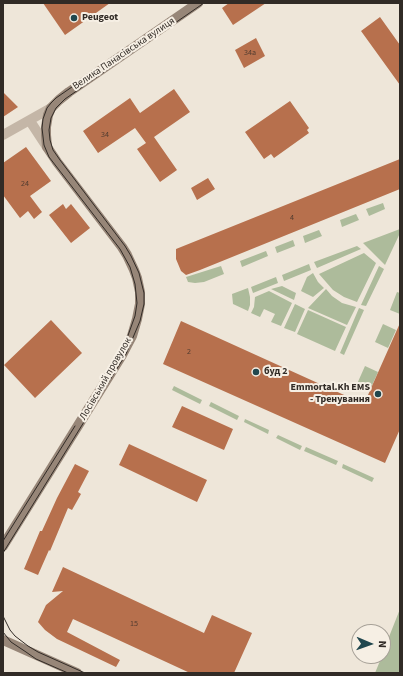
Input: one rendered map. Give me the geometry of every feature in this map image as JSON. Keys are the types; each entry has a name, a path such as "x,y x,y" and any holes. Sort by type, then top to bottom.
{"street":[{"name":"Велика Панасівська вулиця","path":"3,135 51,108 69,92 198,3"},
{"name":"Лосівський провулок","path":"48,147 46,127 51,108"},
{"name":"Лосівський провулок","path":"3,546 122,355 132,336 140,304 140,292 137,278 122,246 57,162 30,121"},
{"path":"3,640 77,673"}],"green space":[{"path":"383,203 385,209 369,216 366,209"},
{"path":"356,214 359,220 342,227 340,220"},
{"path":"400,229 400,233 385,265 363,243"},
{"path":"319,230 322,236 305,243 303,236"},
{"path":"293,240 295,246 277,253 275,247"},
{"path":"357,246 361,249 317,268 314,262"},
{"path":"266,251 268,256 242,267 240,261"},
{"path":"364,253 376,263 357,302 344,297 333,290 319,274"},
{"path":"309,264 311,270 284,281 282,275"},
{"path":"221,266 224,274 204,282 188,282 186,277"},
{"path":"379,266 384,269 366,306 361,305"},
{"path":"313,273 318,282 324,288 313,297 301,291 307,277"},
{"path":"276,277 278,283 253,293 251,287"},
{"path":"282,286 296,293 294,300 271,289"},
{"path":"248,288 250,305 248,311 233,304 232,294"},
{"path":"326,289 332,296 342,303 356,307 347,325 308,308"},
{"path":"269,291 292,303 281,326 271,322 275,314 264,309 260,317 251,313 254,307 255,297"},
{"path":"397,292 400,293 400,314 390,310"},
{"path":"295,304 305,309 295,332 284,328"},
{"path":"359,308 364,310 344,355 340,353"},
{"path":"308,310 346,327 335,351 297,334"},
{"path":"383,324 396,330 388,348 375,342"},
{"path":"365,366 378,372 370,390 357,384"},
{"path":"174,386 202,400 200,404 172,390"},
{"path":"211,402 239,416 237,420 209,406"},
{"path":"245,419 269,430 268,434 244,422"},
{"path":"278,435 302,446 300,450 276,438"},
{"path":"306,447 338,461 336,465 304,451"},
{"path":"343,464 374,478 372,482 342,468"},
{"path":"400,609 400,673 375,673 379,664 391,664 391,632"}],"building":[{"path":"43,3 110,3 65,35"},
{"path":"229,3 266,3 233,25 222,8"},
{"path":"380,17 400,45 400,85 361,31"},
{"path":"256,38 265,56 244,68 235,50"},
{"path":"174,89 190,112 154,137 177,170 160,182 137,149 146,143 135,128 98,153 83,131 130,98 140,113"},
{"path":"3,92 18,107 3,117"},
{"path":"290,101 309,128 307,130 309,133 274,158 271,154 264,159 245,132"},
{"path":"26,147 51,181 30,196 42,212 34,219 28,211 20,218 3,195 3,163"},
{"path":"400,159 400,189 200,270 186,275 181,271 176,259 176,249"},
{"path":"208,178 215,189 197,200 191,188"},
{"path":"63,204 66,209 71,204 90,228 71,243 49,215"},
{"path":"51,320 82,353 35,398 4,365"},
{"name":"буд 2","path":"181,321 364,404 400,323 400,429 385,463 163,364"},
{"path":"182,406 233,429 224,450 172,427"},
{"path":"129,444 207,480 197,502 119,465"},
{"path":"75,464 89,471 78,492 81,494 72,510 68,508 38,575 24,569 40,531 42,531"},
{"path":"63,567 204,633 212,615 252,633 234,673 190,673 73,619 67,632 120,660 116,667 57,639 45,630 38,622 46,605 63,591 52,592"}],"tram line":[{"path":"3,553 126,354 140,321 144,304 144,293 139,273 131,256 53,150 49,130 51,118 56,108 65,99 204,3"},
{"path":"126,341 135,316 137,303 135,284 130,267 120,249 49,157 44,145 42,128 43,119 47,108 56,98 134,44"},
{"path":"3,541 75,426"},
{"path":"3,616 10,630 28,646 85,673"},
{"path":"3,632 11,642 36,659 68,673"}],"place":[{"name":"Peugeot","path":"74,18"},
{"name":"буд 2","path":"256,372"},
{"name":"Emmortal.Kh EMS - Тренування","path":"378,394"}]}
